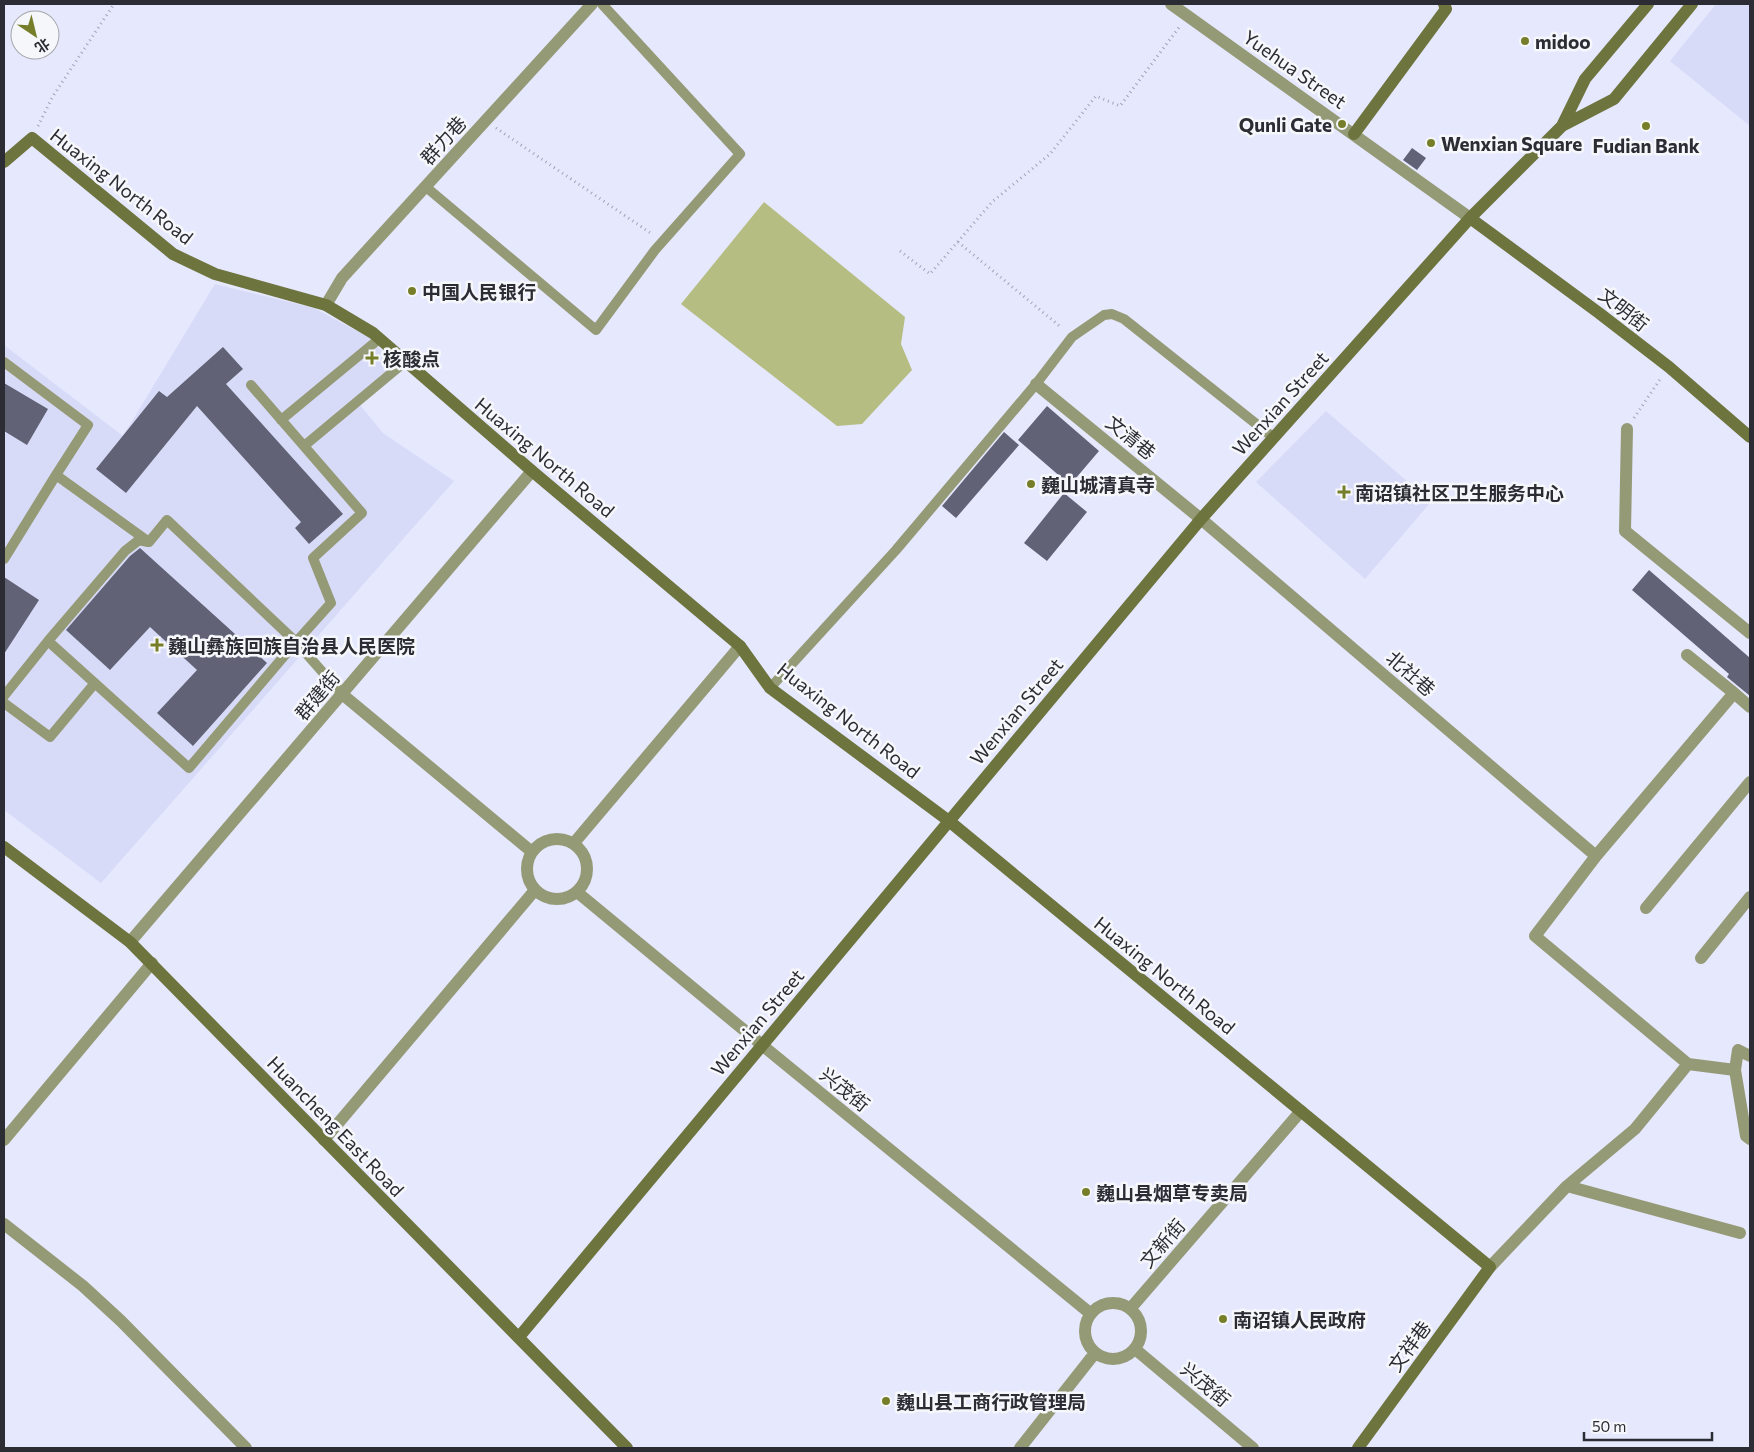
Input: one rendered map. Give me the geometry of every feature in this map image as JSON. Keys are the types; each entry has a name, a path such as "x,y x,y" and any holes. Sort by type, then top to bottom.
{"main road":[{"path":"1354,134 1446,9 1444,4"},
{"name":"Wenxian Street","path":"1562,126 1585,80 1648,4"},
{"name":"Wenxian Street","path":"519,1337 1201,519 1470,218 1562,126 1614,99 1692,4"},
{"name":"Huaxing North Road","path":"4,162 32,138 173,254 215,274 326,305 373,333 532,471 740,646 770,688 949,821 1490,1267"},
{"name":"文明街","path":"1470,218 1599,312 1669,367 1750,437"},
{"name":"Huancheng East Road","path":"4,848 32,867 130,942 152,963 626,1448"},
{"name":"文祥巷","path":"1358,1448 1490,1267"}],"street":[{"name":"群力巷","path":"326,305 342,278 592,4"},
{"name":"Yuehua Street","path":"1171,4 1470,218"},
{"name":"文清巷","path":"1036,384 1201,519"},
{"path":"1627,429 1625,531 1750,633"},
{"name":"群建街","path":"130,942 532,471"},
{"name":"北社巷","path":"1201,519 1596,856"},
{"path":"574,843 740,646"},
{"path":"1687,654 1750,707"},
{"path":"342,694 532,852"},
{"path":"1734,694 1596,856 1535,936 1688,1064 1735,1070"},
{"path":"1646,908 1750,782"},
{"path":"556,839 574,843 586,857 588,866 584,885 570,897 560,900 542,896 535,890 527,876 528,859 532,852 539,845 556,839"},
{"path":"324,1140 535,890"},
{"name":"兴茂街","path":"578,892 1091,1314"},
{"path":"1701,958 1750,897"},
{"path":"4,1140 152,963"},
{"path":"1750,1056 1738,1050 1735,1070 1746,1136 1750,1139"},
{"path":"1490,1267 1567,1186 1635,1128 1688,1064"},
{"name":"文新街","path":"1130,1309 1301,1111"},
{"path":"1567,1186 1740,1233"},
{"path":"4,1224 76,1281 121,1321 246,1448"},
{"path":"1114,1303 1130,1309 1140,1324 1141,1332 1135,1349 1128,1354 1112,1359 1103,1358 1095,1353 1089,1347 1084,1330 1091,1314 1105,1304 1114,1303"},
{"name":"兴茂街","path":"1135,1349 1254,1448"},
{"path":"1020,1448 1095,1353"}],"lane":[{"path":"426,186 596,330 663,241 740,154 602,4"},
{"path":"770,688 896,550 1036,384 1072,337 1104,315 1112,314 1124,319 1274,438"},
{"path":"281,420 379,338"},
{"path":"304,446 406,361"},
{"path":"4,362 88,425 4,558"},
{"path":"48,641 189,768 331,603 313,558 362,513 251,385"},
{"path":"56,475 149,542"},
{"path":"149,542 166,520 296,642 342,694"},
{"path":"4,696 125,551 139,540 149,542"},
{"path":"4,703 50,737 95,683"}],"path":[{"path":"32,138 53,96 114,4"},
{"path":"900,251 930,274 992,202 1050,154 1096,96 1120,106 1188,15"},
{"path":"486,121 663,241"},
{"path":"958,242 1072,337"},
{"path":"1627,429 1669,367"}],"shaded area":[{"path":"1716,4 1750,4 1750,126 1670,61"},
{"name":"巍山彝族回族自治县人民医院","path":"215,284 314,308 370,338 397,369 360,405 383,433 454,481 101,883 4,810 4,345 123,436"},
{"name":"南诏镇社区卫生服务中心","path":"1326,411 1431,502 1365,579 1256,482"}],"green space":[{"path":"764,202 905,317 901,344 912,370 862,424 837,426 681,304"}],"building":[{"path":"1412,148 1426,158 1417,170 1403,160"},
{"path":"223,347 243,369 226,384 343,514 309,544 295,528 301,522 197,406 126,493 96,469 159,391 167,397"},
{"path":"4,383 48,409 27,445 4,431"},
{"path":"1047,406 1099,451 1070,485 1018,440"},
{"path":"1004,432 1019,445 956,518 942,506"},
{"path":"1064,493 1087,512 1047,561 1024,543"},
{"path":"140,548 267,663 193,746 157,713 197,670 150,627 110,670 66,630 130,556"},
{"path":"1649,570 1750,658 1750,696 1727,677 1729,674 1632,590"},
{"path":"4,577 39,600 4,654"}],"place":[{"name":"midoo","path":"1525,41"},
{"name":"Qunli Gate","path":"1342,124"},
{"name":"Fudian Bank","path":"1646,126"},
{"name":"Wenxian Square","path":"1431,143"},
{"name":"中国人民银行","path":"412,291"},
{"name":"核酸点","path":"372,358"},
{"name":"巍山城清真寺","path":"1031,484"},
{"name":"南诏镇社区卫生服务中心","path":"1344,492"},
{"name":"巍山彝族回族自治县人民医院","path":"157,645"},
{"name":"巍山县烟草专卖局","path":"1086,1192"},
{"name":"南诏镇人民政府","path":"1223,1319"},
{"name":"巍山县工商行政管理局","path":"886,1401"}]}
